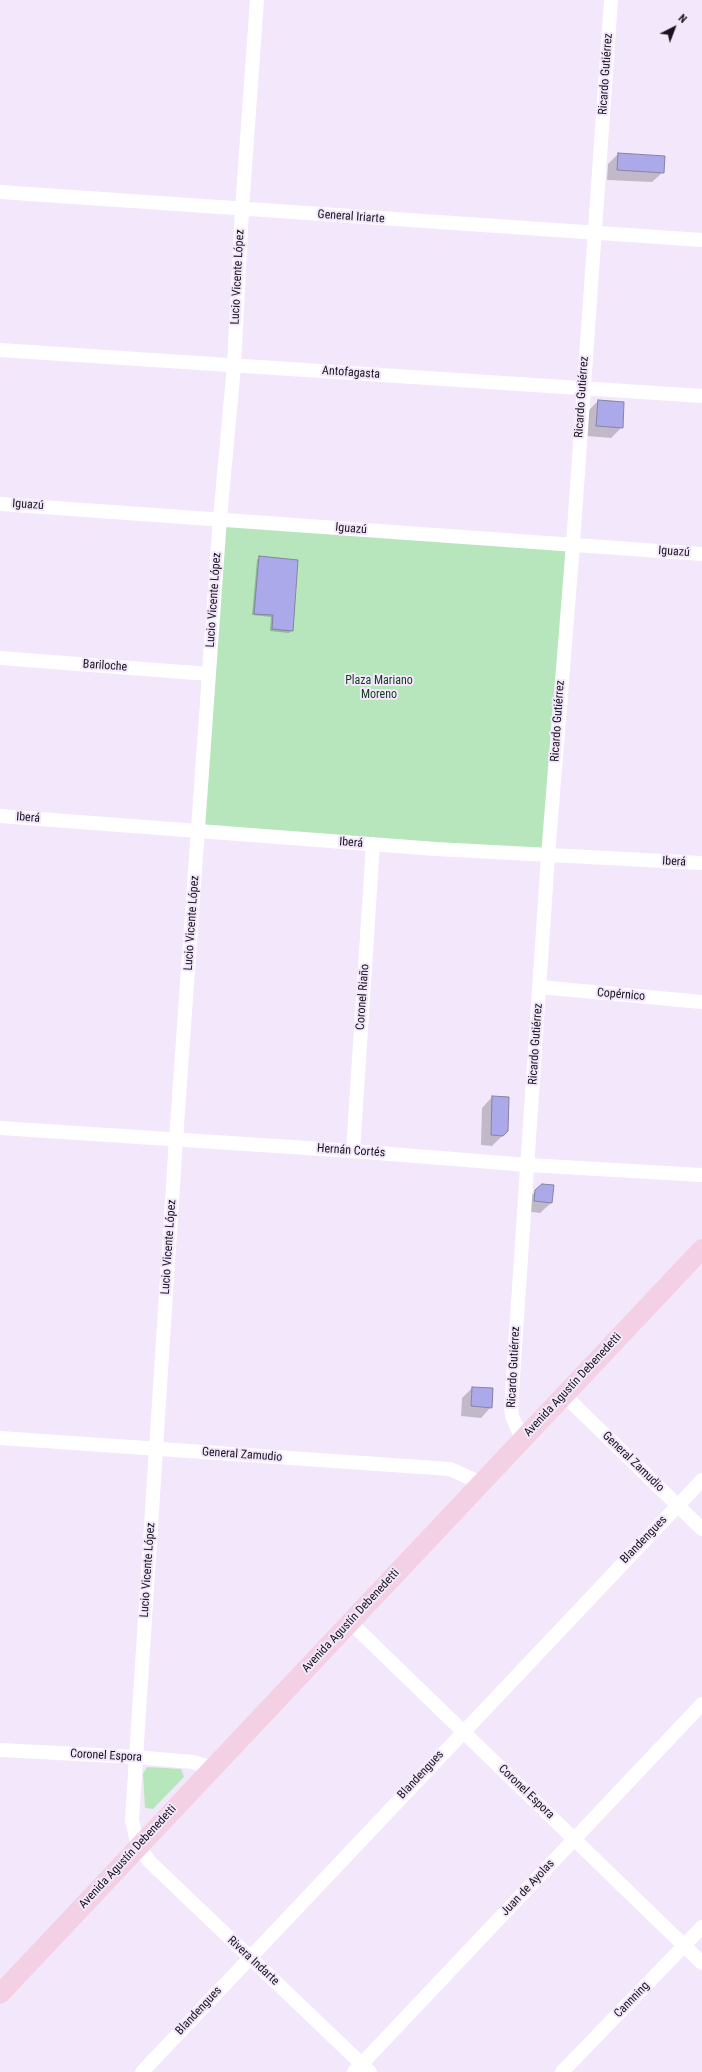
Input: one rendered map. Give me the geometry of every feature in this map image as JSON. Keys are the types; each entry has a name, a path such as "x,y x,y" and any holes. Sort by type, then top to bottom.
{"main road":[{"name":"Avenida Agustín Debenedetti","path":"0,1994 702,1249"}],"street":[{"name":"Lucio Vicente López","path":"138,1846 132,1820 136,1757 176,1139 220,518 234,366 242,209 257,0"},
{"name":"Ricardo Gutiérrez","path":"522,1439 512,1416 511,1407 548,856 611,0"},
{"name":"General Iriarte","path":"0,192 594,234 702,240"},
{"name":"Antofagasta","path":"0,350 702,396"},
{"name":"Iguazú","path":"0,504 220,518 702,554"},
{"name":"Bariloche","path":"0,658 209,674"},
{"name":"Iberá","path":"0,816 548,856 702,863"},
{"name":"Coronel Riaño","path":"353,1151 373,844"},
{"name":"Copérnico","path":"540,987 702,1002"},
{"name":"Hernán Cortés","path":"0,1128 353,1151 528,1165 702,1175"},
{"name":"General Zamudio","path":"564,1395 702,1529"},
{"name":"General Zamudio","path":"0,1438 450,1469 481,1482"},
{"name":"Blandengues","path":"142,2072 702,1480"},
{"name":"Coronel Espora","path":"350,1622 702,1962"},
{"name":"Juan de Ayolas","path":"362,2069 702,1704"},
{"name":"Coronel Espora","path":"0,1750 136,1757 193,1762 212,1768"},
{"name":"Rivera Indarte","path":"138,1846 150,1862 362,2069"},
{"name":"Cannning","path":"562,2072 702,1927"}],"green space":[{"name":"Plaza Mariano Moreno","path":"220,518 573,544 548,856 199,830"},
{"path":"147,1767 181,1769 184,1777 153,1809 145,1808 143,1774"}],"building":[{"path":"618,153 665,156 664,173 617,170"},
{"path":"598,400 624,402 623,428 596,426"},
{"path":"259,556 298,560 293,631 272,629 273,615 254,614"},
{"path":"492,1096 509,1097 508,1131 503,1136 491,1135"},
{"path":"542,1184 554,1185 552,1203 534,1201 535,1190"},
{"path":"472,1387 493,1388 492,1408 471,1406"}]}
